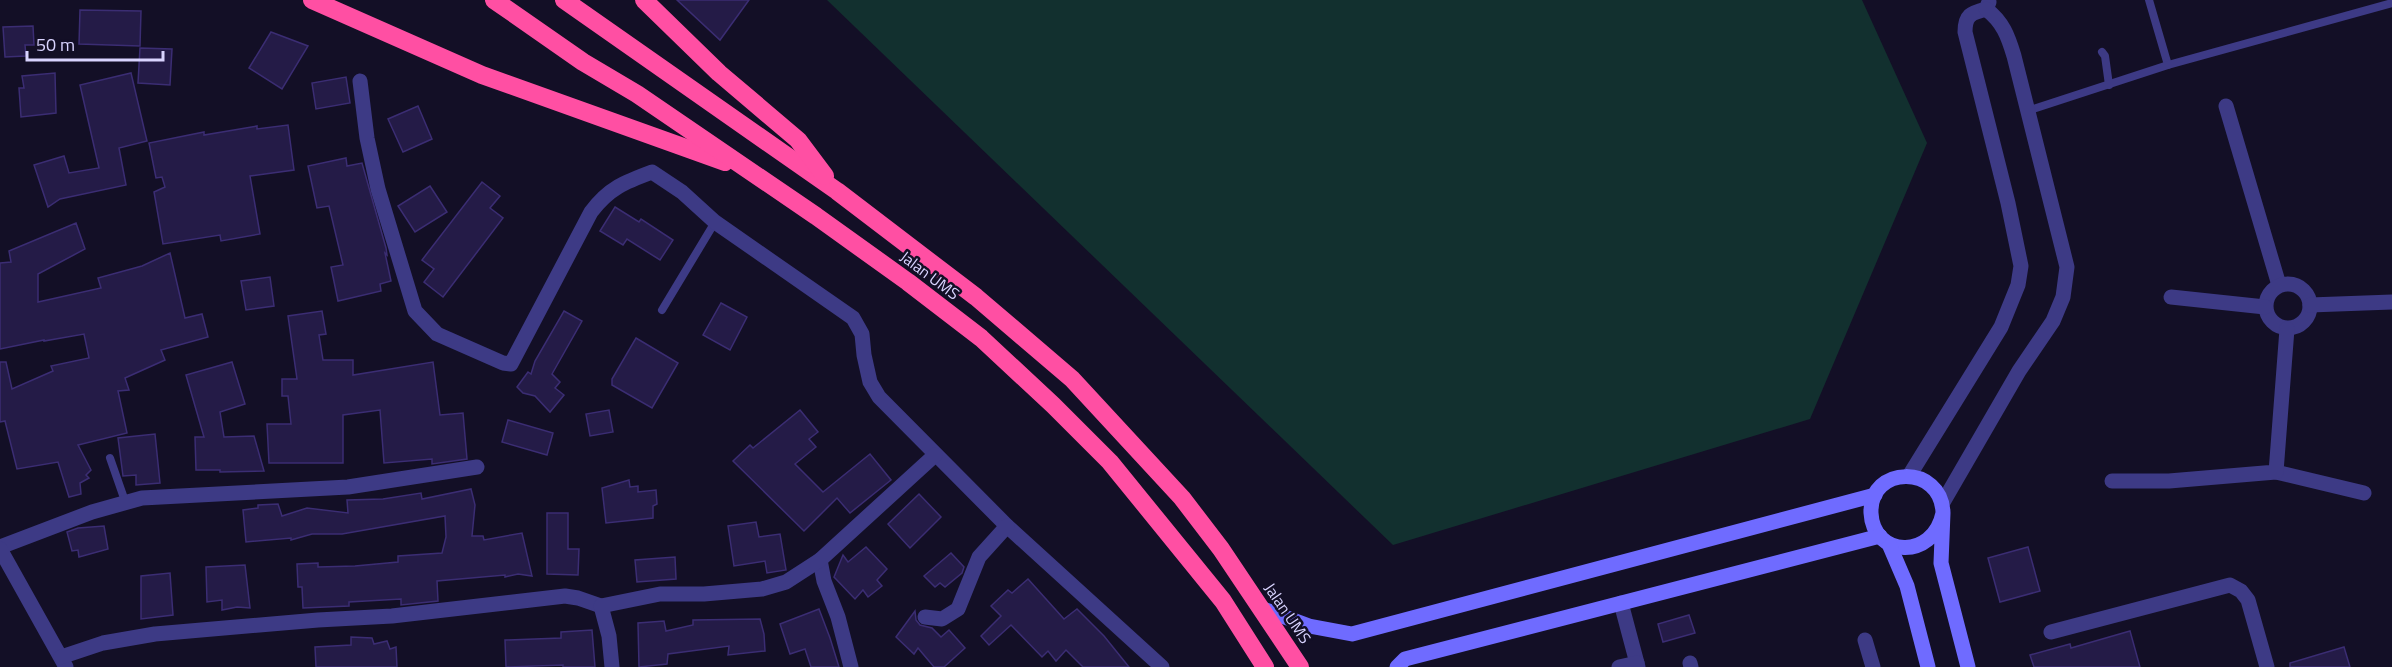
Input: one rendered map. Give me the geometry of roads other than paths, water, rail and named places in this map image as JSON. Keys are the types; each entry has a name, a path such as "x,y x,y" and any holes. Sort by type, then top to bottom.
{"highway":[{"path":"312,0 482,75 752,172"},
{"name":"Jalan UMS","path":"494,0 583,62 637,94 752,172 917,289 981,338 1110,462 1216,591 1265,667"},
{"name":"Jalan UMS","path":"564,0 837,191 976,297 1072,379 1182,498 1263,609 1300,667"},
{"path":"644,0 719,73 798,140 837,191"}],"street":[{"path":"1397,667 1405,659 1621,603 1884,540 1901,548 1913,548 1934,536 1940,525 1942,509 2019,371 2053,321 2063,297 2067,267 2006,31 1988,4 1970,14 1965,21 1965,32 2019,256 2021,266 2018,285 2001,327 1909,476"},
{"path":"360,81 367,138 378,189 415,311 437,333 507,365 511,364 591,212 599,201 618,185 652,172 682,192 715,222 853,318 862,334 870,382 879,397 1007,526 1162,667"},
{"path":"2226,106 2279,285"},
{"path":"2293,284 2300,287 2309,298 2310,305 2306,319 2301,324 2287,329 2274,324 2266,313 2265,307 2269,294 2279,285 2293,284"},
{"path":"2171,297 2265,307"},
{"path":"2310,305 2392,302"},
{"path":"2276,472 2287,329"},
{"path":"477,467 348,487 142,498 125,501 0,548 64,662 103,643 186,631 392,616 565,596 601,606 660,594 704,594 762,589 786,582 820,560 935,455"},
{"path":"2112,481 2169,481 2276,472 2364,493"},
{"path":"1928,667 1907,586 1871,516 1871,505 1875,495 1889,480 1909,476 1920,478 1930,484 1942,509 1941,563 1968,667"},
{"path":"1263,609 1309,626 1352,634 1875,495"},
{"path":"924,617 942,619 958,609 979,557 1007,526"},
{"path":"820,560 824,581 838,617 851,667"},
{"path":"2051,632 2230,585 2248,600 2267,667"},
{"path":"1619,667 1637,665 1621,603"},
{"path":"601,606 609,636 612,667"},
{"path":"1865,640 1873,667"}],"lane":[{"path":"2149,0 2168,65"},
{"path":"2027,111 2168,65 2392,3"},
{"path":"2102,52 2105,56 2109,85"},
{"path":"662,310 715,222"},
{"path":"110,458 125,501"}]}
